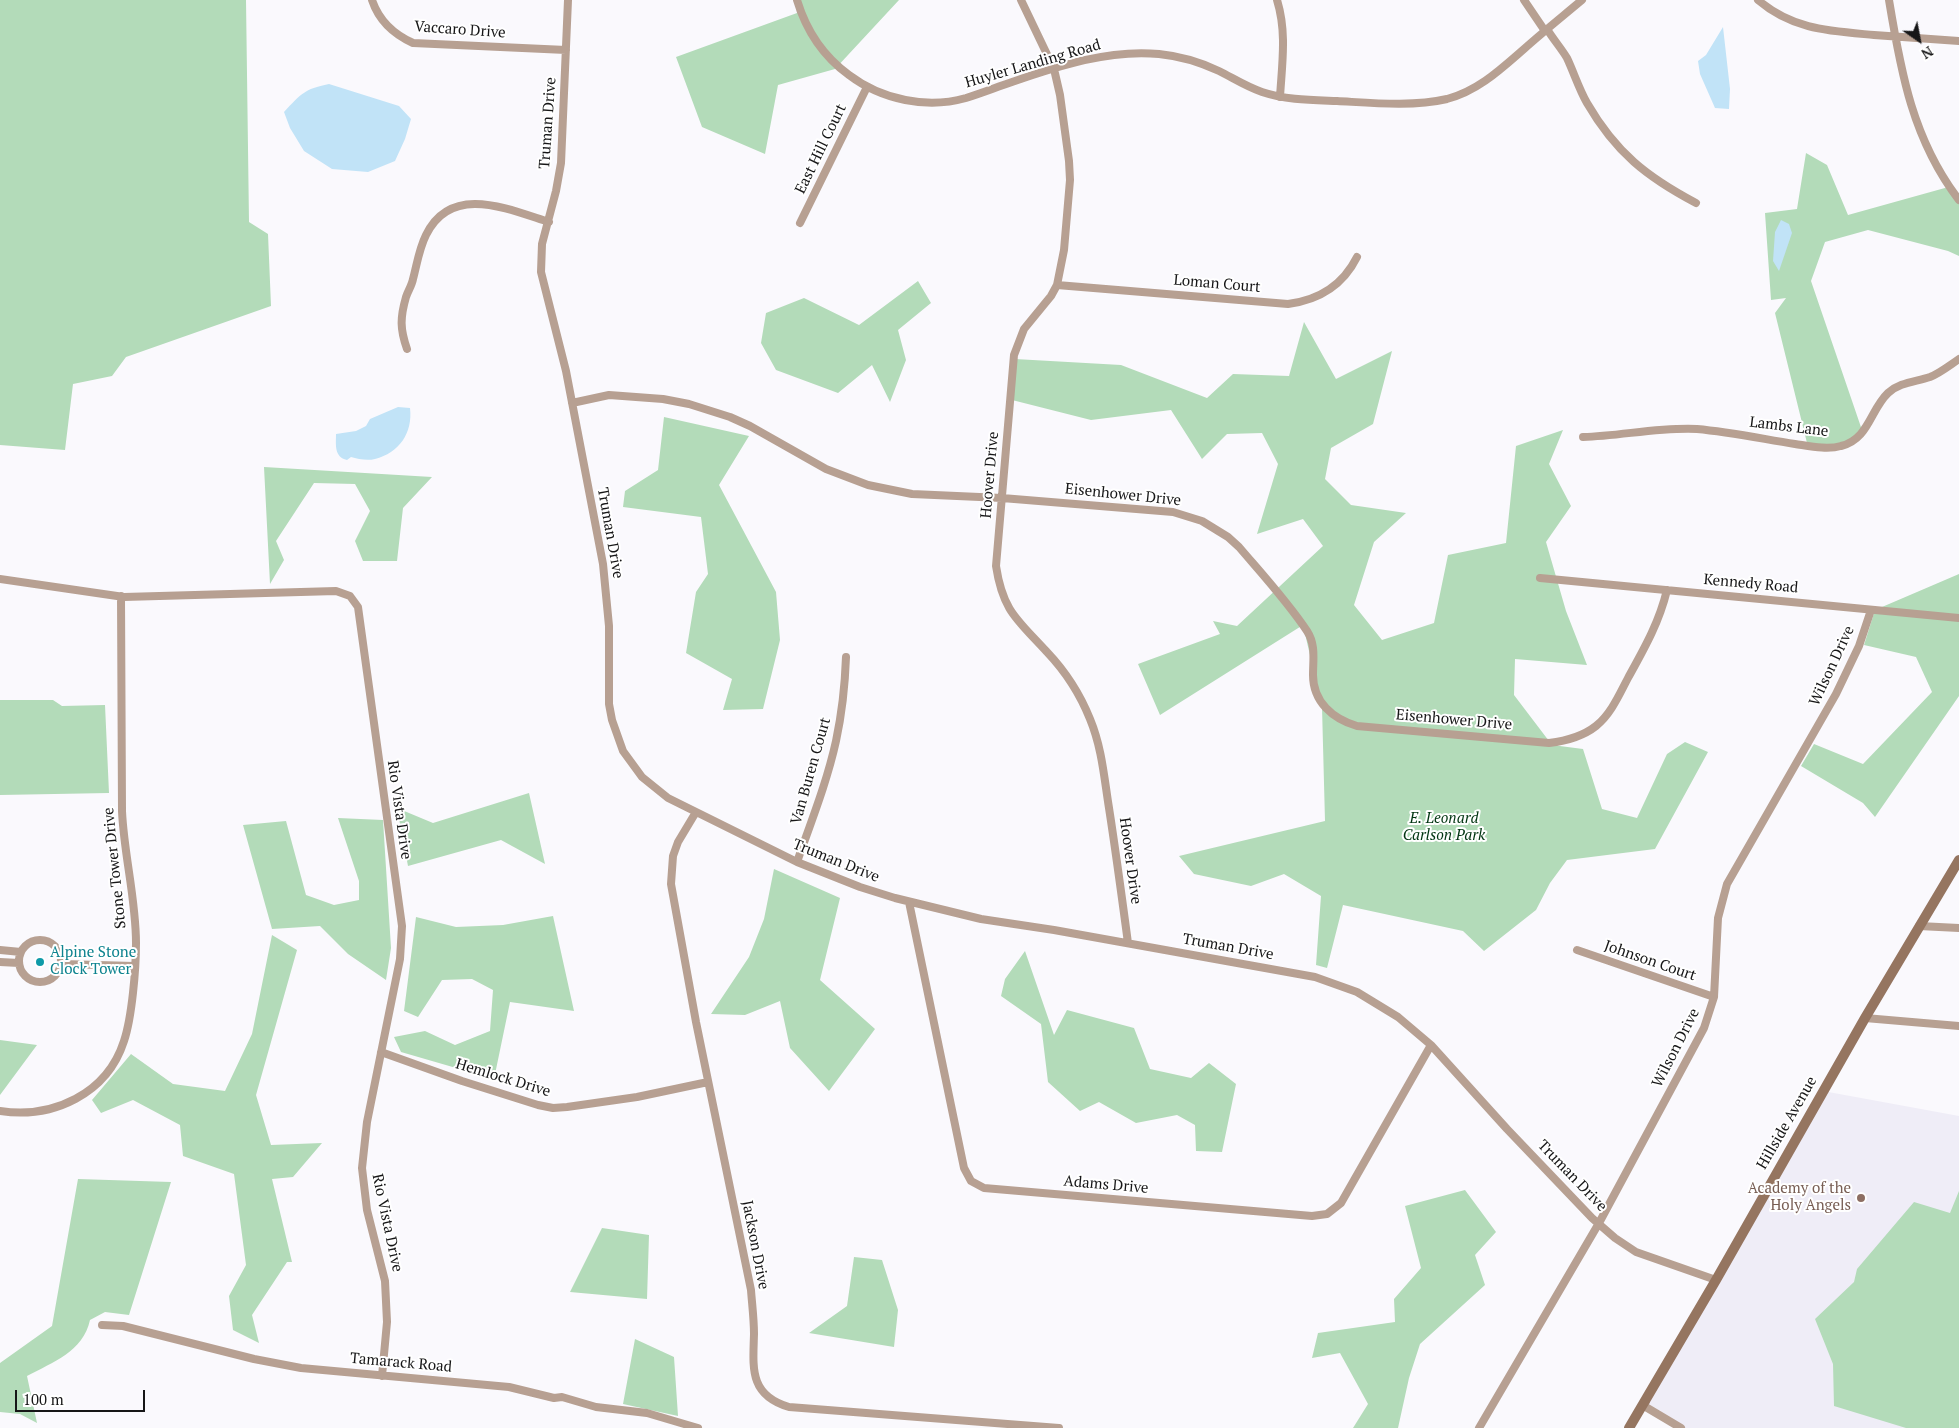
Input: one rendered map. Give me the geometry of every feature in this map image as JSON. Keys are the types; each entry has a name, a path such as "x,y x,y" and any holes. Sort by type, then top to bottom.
{"main road":[{"name":"Hillside Avenue","path":"1629,1428 1716,1280 1865,1018 1959,860"}],"street":[{"name":"Vaccaro Drive","path":"372,0 383,22 393,32 413,43 566,50"},
{"name":"Truman Drive","path":"568,0 561,163 549,222 542,244 541,272 572,403 607,595 609,704 616,736 627,758 642,777 668,798 797,862 860,887 909,902 982,919 1128,943 1315,977 1336,983 1380,1004 1410,1026 1431,1045 1507,1129 1598,1223 1636,1252 1716,1280"},
{"name":"Huyler Landing Road","path":"797,0 807,26 827,56 841,70 867,87 894,98 910,101 947,102 966,98 1054,69 1120,54 1158,54 1196,62 1247,86 1280,96 1372,103 1422,102 1450,98 1471,90 1490,78 1582,0"},
{"name":"Hoover Drive","path":"1021,0 1054,69 1060,95 1070,180 1064,250 1057,284 1024,329 1014,355 996,566 1002,593 1017,621 1047,651 1070,681 1090,719 1104,767 1128,943"},
{"path":"1278,0 1284,44 1280,96"},
{"path":"1524,0 1567,59 1586,102 1616,144 1648,175 1696,203"},
{"path":"1758,0 1777,15 1806,27 1959,41"},
{"path":"1889,0 1902,73 1918,125 1941,173 1959,200"},
{"name":"East Hill Court","path":"800,223 867,87"},
{"path":"406,349 400,329 406,296 413,282 416,265 426,234 444,214 460,206 482,203 549,222"},
{"name":"Loman Court","path":"1057,284 1288,304 1312,299 1324,294 1346,275 1357,257"},
{"name":"Lambs Lane","path":"1583,437 1606,437 1673,429 1698,430 1818,447 1841,446 1856,438 1866,429 1876,409 1888,393 1904,383 1930,376 1959,359"},
{"name":"Eisenhower Drive","path":"572,403 609,395 663,399 689,404 750,426 826,469 868,485 912,494 1002,498 1173,512 1202,520 1216,528 1239,547 1307,631 1314,651 1314,685 1322,704 1338,718 1357,726 1549,742 1574,738 1596,726 1612,709 1654,632 1667,590"},
{"name":"Kennedy Road","path":"1540,578 1959,618"},
{"name":"Rio Vista Drive","path":"0,579 121,596 336,591 350,596 355,602 359,614 402,926 400,959 366,1122 362,1168 367,1210 385,1281 387,1322 382,1376"},
{"name":"Stone Tower Drive","path":"0,1111 28,1113 59,1107 74,1101 98,1082 113,1063 124,1041 128,1022 136,944 135,917 123,838 121,596"},
{"name":"Wilson Drive","path":"1479,1428 1598,1223 1704,1028 1714,997 1718,918 1728,884 1836,694 1859,646 1872,610"},
{"name":"Van Buren Court","path":"797,862 836,742 844,691 846,657"},
{"name":"Jackson Drive","path":"696,812 678,842 673,856 672,884 708,1082 751,1290 753,1374 763,1392 772,1400 789,1407 1058,1428"},
{"name":"Adams Drive","path":"909,902 964,1168 971,1181 984,1188 1312,1216 1327,1214 1341,1203 1431,1045"},
{"path":"1919,926 1959,928"},
{"path":"36,940 49,941 59,950 62,964 56,976 50,980 37,982 24,976 19,963 21,952 24,946 36,940"},
{"path":"0,950 21,952"},
{"name":"Johnson Court","path":"1577,950 1714,997"},
{"path":"0,962 19,963"},
{"path":"62,964 134,966"},
{"path":"1865,1018 1959,1026"},
{"name":"Hemlock Drive","path":"381,1052 462,1081 553,1108 567,1108 625,1099 708,1082"},
{"name":"Tamarack Road","path":"102,1325 124,1326 254,1359 301,1368 509,1388 554,1398 562,1397 596,1407 647,1413 698,1428"},
{"path":"1652,1390 1644,1406 1681,1428"}],"shaded area":[{"name":"Academy of the Holy Angels","path":"1823,1091 1959,1116 1959,1428 1681,1428 1644,1406"}],"green space":[{"path":"0,0 246,0 249,222 268,234 271,306 126,357 112,376 73,384 65,450 0,445"},
{"path":"796,0 899,0 835,69 778,85 765,154 702,127 676,57 797,13"},
{"path":"1806,153 1827,165 1848,215 1952,186 1959,195 1959,256 1948,251 1868,230 1825,242 1811,281 1863,433 1839,448 1807,443 1775,313 1786,298 1771,300 1765,213 1797,209"},
{"path":"918,281 931,303 898,330 906,360 890,402 872,365 838,393 776,370 761,343 766,313 804,298 859,325"},
{"name":"E. Leonard Carlson Park","path":"1304,322 1336,379 1392,351 1373,424 1331,448 1325,479 1351,505 1406,513 1374,542 1354,605 1382,640 1434,623 1448,555 1506,543 1516,446 1563,430 1549,464 1571,506 1546,542 1566,611 1587,665 1515,659 1514,695 1552,745 1583,749 1602,809 1637,818 1667,754 1685,742 1708,752 1655,849 1567,860 1550,883 1536,910 1484,951 1463,931 1343,905 1327,968 1316,965 1321,896 1284,874 1251,886 1194,874 1179,856 1325,821 1322,707 1303,625 1160,715 1138,664 1220,634 1213,621 1237,626 1323,546 1303,519 1257,534 1278,464 1262,433 1227,434 1202,459 1171,410 1091,420 1012,400 1015,359 1121,365 1207,398 1233,374 1289,376"},
{"path":"664,417 749,436 719,485 776,592 780,640 763,709 723,710 732,679 686,653 696,592 708,574 701,517 623,507 625,491 658,470"},
{"path":"264,467 432,477 403,508 397,561 363,561 355,541 370,511 355,484 314,483 276,541 284,560 270,584"},
{"path":"1959,574 1959,696 1875,817 1863,803 1801,766 1814,744 1863,764 1932,692 1916,657 1864,645 1875,610"},
{"path":"0,700 53,700 62,706 105,705 109,793 0,795"},
{"path":"529,793 545,864 501,840 408,866 397,808 433,823"},
{"path":"338,818 383,820 391,948 386,980 348,954 320,926 272,929 243,825 286,821 306,895 334,905 359,900 359,881"},
{"path":"774,869 840,898 820,980 875,1029 829,1091 790,1048 780,1001 745,1015 711,1014 749,957 764,919"},
{"path":"553,916 574,1011 510,1002 494,1079 401,1052 394,1037 425,1031 455,1045 490,1031 493,990 472,979 442,980 418,1017 404,1011 416,917 456,927 503,925"},
{"path":"272,935 297,950 256,1095 271,1145 322,1143 293,1177 272,1179 292,1262 287,1262 252,1315 259,1343 233,1330 229,1296 246,1265 234,1174 183,1156 180,1125 133,1100 101,1113 92,1100 131,1054 173,1084 225,1091 252,1034"},
{"path":"1025,951 1054,1035 1067,1010 1134,1028 1150,1069 1191,1078 1209,1063 1236,1084 1222,1152 1196,1151 1195,1125 1177,1115 1136,1123 1099,1102 1080,1111 1048,1082 1041,1024 1001,996 1005,979"},
{"path":"0,1040 37,1045 0,1095"},
{"path":"78,1179 171,1182 129,1315 105,1312 90,1320 81,1340 74,1348 57,1361 27,1376 37,1423 20,1414 0,1412 0,1363 52,1326"},
{"path":"1465,1190 1496,1232 1475,1255 1485,1285 1420,1344 1409,1378 1398,1428 1353,1428 1368,1404 1340,1353 1312,1358 1318,1333 1395,1322 1394,1299 1421,1268 1405,1206"},
{"path":"1959,1191 1959,1428 1906,1428 1834,1406 1833,1364 1815,1319 1854,1282 1857,1269 1914,1202 1950,1213"},
{"path":"602,1228 649,1235 647,1299 570,1292"},
{"path":"854,1257 882,1260 898,1310 894,1347 809,1333 847,1306"},
{"path":"635,1339 674,1357 678,1416 623,1404"}],"water":[{"path":"1723,27 1730,89 1729,109 1715,108 1700,74 1698,61 1706,55"},
{"path":"329,84 399,106 411,119 405,139 395,161 368,172 332,169 304,151 290,128 284,112 308,90"},
{"path":"1781,220 1789,224 1792,233 1779,271 1773,261 1775,232"},
{"path":"398,407 410,408 410,417 407,434 397,447 384,456 372,460 351,457 347,460 340,456 337,450 336,434 356,431 366,426 370,419"}],"place":[{"name":"Alpine Stone Clock Tower","path":"40,962"},
{"name":"Academy of the Holy Angels","path":"1861,1198"}]}
